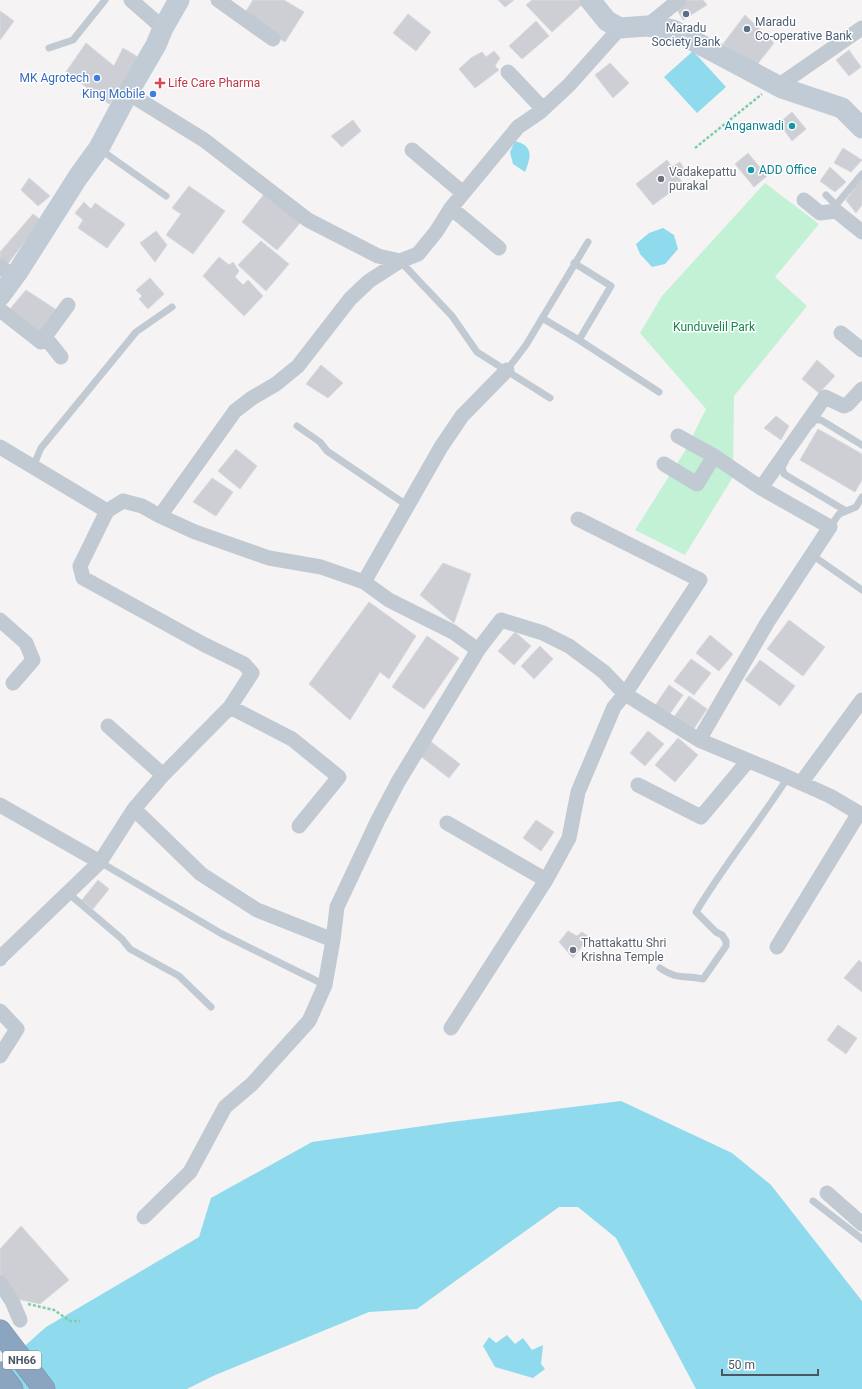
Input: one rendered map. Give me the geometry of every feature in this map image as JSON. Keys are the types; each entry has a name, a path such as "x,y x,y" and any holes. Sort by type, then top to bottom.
{"highway":[{"name":"NH66","path":"0,1331 44,1389"},
{"name":"NH66","path":"0,1374 12,1389"}],"street":[{"path":"131,0 164,28"},
{"path":"0,296 7,272 99,148 179,0"},
{"path":"218,0 273,39"},
{"path":"590,0 607,21 620,28 647,26 673,30 776,85 842,108 862,128"},
{"path":"647,26 679,0"},
{"path":"160,516 235,411 252,398 276,384 298,366 350,299 369,281 400,262 418,254 436,232 451,208 518,127 543,110 569,85 620,28"},
{"path":"776,85 862,28"},
{"path":"508,72 543,110"},
{"path":"128,93 204,140 308,220 378,256 400,262"},
{"path":"412,150 463,193"},
{"path":"804,200 820,213 836,211 862,232"},
{"path":"451,208 498,248"},
{"path":"0,310 41,342 68,305"},
{"path":"841,333 862,350"},
{"path":"45,337 61,357"},
{"path":"364,582 441,447 467,409 507,370"},
{"path":"761,488 825,397 844,406 848,404 862,389"},
{"path":"678,436 714,456 761,488 830,526 767,623 699,740"},
{"path":"0,447 107,511"},
{"path":"664,464 697,484 714,456"},
{"path":"0,959 100,862 134,809 163,775 230,707 252,673 244,664 203,644 84,578 80,566 107,511 123,501 142,506 195,532 270,558 321,567 364,582 389,600 452,632 478,650"},
{"path":"451,1028 546,880 569,838 578,792 614,707 626,694 700,580 578,519"},
{"path":"0,620 26,643 33,660 13,683"},
{"path":"144,1217 190,1172 225,1107 252,1084 309,1021 325,985 338,907 378,820 398,782 478,650 500,620 543,633 569,646 604,672 626,694 699,740 830,796 860,814 777,947"},
{"path":"795,780 862,700"},
{"path":"230,707 292,739 339,777 299,826"},
{"path":"108,726 163,775"},
{"path":"638,785 702,817 748,761"},
{"path":"0,806 100,862"},
{"path":"134,809 201,874 257,910 333,940"},
{"path":"447,823 546,880"},
{"path":"0,1011 17,1029 0,1056"},
{"path":"827,1193 862,1224"},
{"path":"0,1284 12,1301 20,1320"}],"lane":[{"path":"49,48 73,40 105,0"},
{"path":"99,148 166,196"},
{"path":"826,195 836,205 862,174"},
{"path":"507,370 518,356 588,242"},
{"path":"400,262 452,316 477,352 550,398"},
{"path":"574,263 611,286 578,340"},
{"path":"33,467 41,448 136,332 172,307"},
{"path":"542,318 659,392"},
{"path":"846,511 784,474 782,467 814,420 821,420 862,445"},
{"path":"297,426 320,442 327,451 408,506"},
{"path":"830,526 839,514 856,507 862,497"},
{"path":"812,555 862,590"},
{"path":"660,968 668,974 678,977 694,977 703,979 726,946 726,941 722,935 716,932 696,912 711,886 767,810 795,780"},
{"path":"100,862 222,934 325,985"},
{"path":"68,893 122,939 130,949 179,976 211,1007"},
{"path":"813,1200 862,1239"}],"path":[{"path":"695,148 776,85"},
{"path":"12,1301 54,1310 70,1321 80,1321"}],"green space":[{"name":"Kunduvelil Park","path":"765,183 819,224 775,277 807,306 734,396 733,477 685,555 635,530 685,451 706,409 640,333 662,296"}],"water":[{"path":"693,51 726,87 697,113 664,77"},
{"path":"515,141 521,143 528,149 529,162 525,172 513,164 510,152"},
{"path":"663,228 674,235 678,249 665,264 652,267 640,254 636,244 649,233"},
{"path":"621,1101 732,1153 771,1185 862,1301 862,1389 696,1389 616,1238 578,1207 559,1207 417,1309 369,1312 213,1376 187,1389 0,1389 0,1368 46,1327 199,1237 211,1198 312,1142 451,1122"},
{"path":"507,1335 515,1344 523,1338 532,1350 543,1345 541,1364 545,1369 533,1378 495,1367 483,1346 489,1337 496,1343"}],"building":[{"path":"253,0 284,0 304,12 285,42 243,16"},
{"path":"498,0 514,0 505,7"},
{"path":"532,0 586,1 552,32 526,5"},
{"name":"Maradu Society Bank","path":"687,0 703,0 707,5 683,20 676,8"},
{"path":"0,11 14,21 0,40"},
{"path":"408,14 431,32 416,51 393,33"},
{"name":"Maradu Co-operative Bank","path":"745,15 774,43 756,66 723,44"},
{"path":"536,21 549,36 522,59 509,46"},
{"path":"86,43 114,66 123,48 138,57 121,87 109,104 66,72"},
{"path":"849,50 861,67 849,76 836,60"},
{"path":"494,51 500,58 495,66 499,70 475,88 459,69 471,58 482,52 486,57"},
{"path":"610,63 629,83 613,98 595,75"},
{"name":"Anganwadi","path":"792,112 806,129 792,141 779,123"},
{"path":"353,120 361,131 342,147 331,136"},
{"path":"843,148 862,160 851,172 834,163"},
{"name":"ADD Office","path":"748,153 767,176 754,187 735,164"},
{"name":"Vadakepattu purakal","path":"667,160 672,167 680,162 685,171 677,175 683,183 653,205 636,184"},
{"path":"830,167 846,182 835,192 820,181"},
{"path":"29,178 50,196 38,206 21,190"},
{"path":"862,179 862,205 856,213 846,200"},
{"path":"189,186 225,211 193,254 166,235 181,214 172,208"},
{"path":"265,193 301,222 277,250 242,222"},
{"path":"84,202 91,209 95,203 125,224 107,248 78,228 83,220 75,213"},
{"path":"33,214 41,220 7,265 0,260 0,252"},
{"path":"156,231 167,245 155,262 140,243"},
{"path":"261,241 289,264 266,291 238,265"},
{"path":"219,257 229,265 233,262 239,271 235,277 243,285 248,280 263,296 244,316 203,276"},
{"path":"150,278 164,294 148,309 139,299 142,296 136,290"},
{"path":"26,290 58,311 41,335 9,310"},
{"path":"817,360 835,376 819,393 802,379"},
{"path":"321,365 343,383 328,398 306,384"},
{"path":"776,416 789,426 781,440 764,428"},
{"path":"818,429 862,454 862,480 855,492 800,460"},
{"path":"236,449 257,466 240,489 218,471"},
{"path":"212,478 233,492 216,516 193,502"},
{"path":"443,563 471,574 454,623 420,595"},
{"path":"369,602 416,636 389,679 380,672 350,720 309,684"},
{"path":"789,620 825,647 803,676 767,649"},
{"path":"515,632 531,646 514,665 498,651"},
{"path":"710,635 733,654 719,671 696,653"},
{"path":"427,636 459,658 424,709 392,687"},
{"path":"540,646 553,659 534,679 521,666"},
{"path":"691,659 711,673 694,695 674,681"},
{"path":"760,660 795,686 780,706 745,680"},
{"path":"669,685 683,695 669,715 655,706"},
{"path":"689,696 707,709 693,730 674,717"},
{"path":"648,731 664,744 645,766 630,753"},
{"path":"678,738 698,755 675,782 655,765"},
{"path":"430,741 460,764 449,778 419,755"},
{"path":"536,820 554,832 541,851 523,838"},
{"path":"98,880 109,889 93,909 82,900"},
{"name":"Thattakattu Shri Krishna Temple","path":"568,931 577,936 582,932 589,937 573,958 559,942"},
{"path":"859,960 862,963 862,992 844,978"},
{"path":"838,1025 857,1038 846,1054 827,1040"},
{"path":"21,1226 69,1280 40,1304 13,1298 0,1279 0,1249"}],"place":[{"name":"Maradu Society Bank","path":"686,14"},
{"name":"Maradu Co-operative Bank","path":"747,29"},
{"name":"MK Agrotech","path":"97,78"},
{"name":"Life Care Pharma","path":"160,83"},
{"name":"King Mobile","path":"153,94"},
{"name":"Anganwadi","path":"792,126"},
{"name":"ADD Office","path":"751,170"},
{"name":"Vadakepattu purakal","path":"661,179"},
{"name":"Thattakattu Shri Krishna Temple","path":"573,950"}]}
